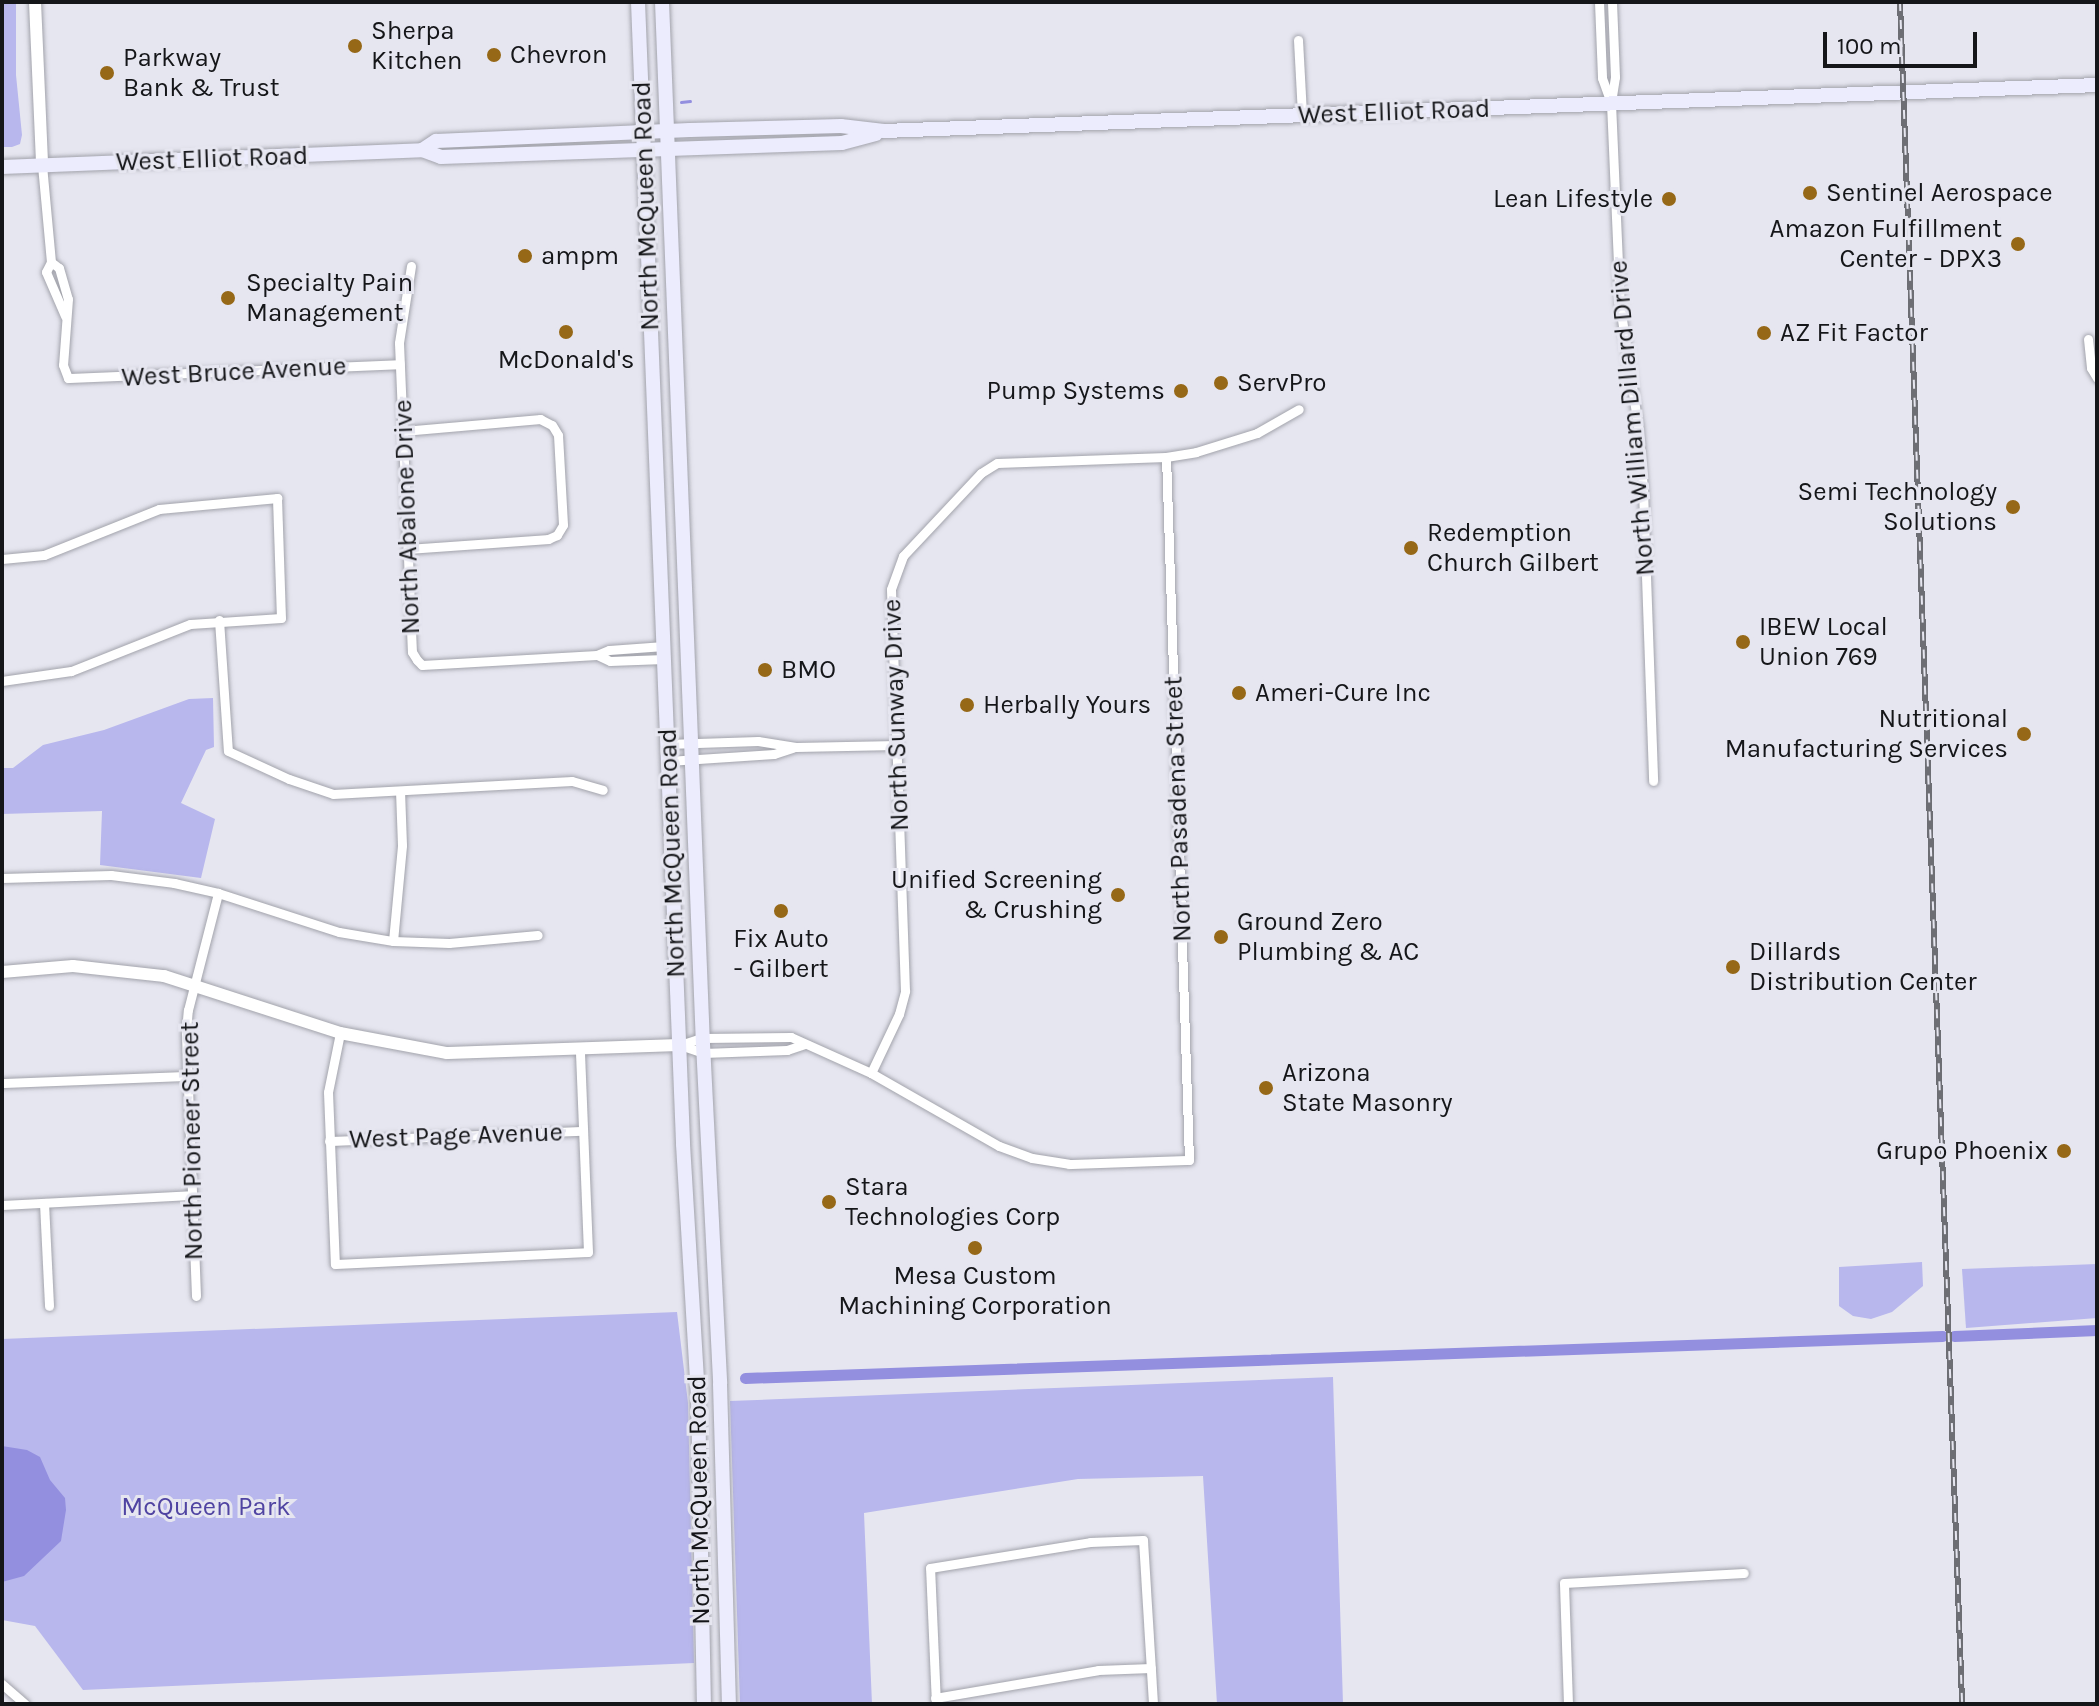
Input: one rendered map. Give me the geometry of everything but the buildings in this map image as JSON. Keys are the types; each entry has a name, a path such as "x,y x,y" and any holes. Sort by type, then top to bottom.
{"main road":[{"name":"North McQueen Road","path":"638,2 667,744 697,1385 704,1704"},
{"name":"North McQueen Road","path":"662,2 703,1046 720,1384 729,1704"},
{"name":"West Elliot Road","path":"422,150 436,141 667,131 841,126 884,131 2097,85"},
{"name":"West Elliot Road","path":"2,167 422,150 441,157 842,143 884,131"},
{"path":"656,451 679,450"},
{"path":"697,1385 720,1384"},
{"path":"702,1625 726,1624"}],"street":[{"path":"35,2 42,165 51,262 46,272 65,316"},
{"path":"1599,2 1602,78 1611,103"},
{"path":"1611,103 1615,77 1612,2"},
{"path":"1298,40 1302,115"},
{"name":"North William Dillard Drive","path":"1611,103 1620,306 1638,426 1643,490 1653,781"},
{"path":"51,262 59,268 66,291 65,316"},
{"name":"North Abalone Drive","path":"411,266 399,343 412,652 422,665 597,655"},
{"path":"54,296 66,291"},
{"name":"West Bruce Avenue","path":"65,316 63,365 68,378 400,364"},
{"path":"2088,339 2091,368 2097,378"},
{"name":"North Sunway Drive","path":"871,1073 899,1014 905,991 891,589 903,556 981,473 997,463 1166,457 1227,445 1299,409"},
{"path":"403,431 540,419 552,425 558,435 563,525 557,535 548,539 408,549"},
{"name":"North Pasadena Street","path":"871,1073 999,1146 1032,1158 1069,1164 1189,1160 1166,457"},
{"path":"2,559 44,555 159,509 277,498 281,618 190,624 71,671 2,681"},
{"path":"219,620 228,751 333,794 572,781 603,790"},
{"path":"597,655 618,649 664,652"},
{"path":"618,649 619,661"},
{"path":"597,655 619,661 664,652"},
{"path":"667,744 758,741 796,747 897,745"},
{"path":"668,761 774,754 796,747"},
{"path":"393,941 402,845 400,791"},
{"path":"2,878 111,875 218,893 339,932 393,941 449,943 538,935"},
{"name":"North Pioneer Street","path":"196,1296 187,1021 218,893"},
{"path":"2,972 73,966 137,972 195,984 340,1033 447,1053 680,1045 787,1050 804,1044"},
{"path":"340,1033 328,1092 335,1264 588,1252 580,1049"},
{"path":"703,1046 774,1035 804,1044 871,1073"},
{"path":"2,1083 187,1076"},
{"name":"West Page Avenue","path":"329,1141 583,1131"},
{"path":"2,1205 191,1195"},
{"path":"44,1203 49,1306"},
{"path":"1151,1668 1098,1670 936,1701 930,1568 1090,1542 1143,1540 1151,1668 1153,1704"},
{"path":"1568,1704 1564,1583 1744,1573"},
{"path":"2,1684 25,1704"}],"green space":[{"path":"2,2 16,2 16,75 22,135 20,144 12,147 2,147"},
{"path":"213,698 214,747 206,750 181,803 215,819 201,878 100,865 102,811 2,814 2,768 13,768 43,745 104,730 189,699"},
{"path":"1922,1262 1923,1286 1892,1312 1871,1319 1853,1316 1839,1306 1839,1267"},
{"path":"2097,1264 2097,1318 1966,1328 1962,1269"},
{"name":"McQueen Park","path":"677,1312 688,1403 694,1663 83,1690 35,1626 2,1620 2,1339"},
{"path":"1333,1377 1343,1704 1217,1704 1203,1476 1078,1479 864,1513 872,1704 740,1704 730,1401"}],"shaded area":[{"path":"2,1446 27,1450 40,1457 50,1480 65,1498 66,1510 61,1541 24,1576 2,1582"}],"waterway":[{"path":"681,102 690,101"},
{"path":"1954,1336 2097,1330"},
{"path":"745,1378 1942,1336"}],"railway":[{"path":"1900,2 1962,1704"}],"place":[{"name":"Sherpa Kitchen","path":"355,46"},
{"name":"Chevron","path":"494,55"},
{"name":"Parkway Bank & Trust","path":"107,73"},
{"name":"Sentinel Aerospace","path":"1810,193"},
{"name":"Lean Lifestyle","path":"1669,199"},
{"name":"Amazon Fulfillment Center - DPX3","path":"2018,244"},
{"name":"ampm","path":"525,256"},
{"name":"Specialty Pain Management","path":"228,298"},
{"name":"McDonald's","path":"566,332"},
{"name":"AZ Fit Factor","path":"1764,333"},
{"name":"ServPro","path":"1221,383"},
{"name":"Pump Systems","path":"1181,391"},
{"name":"Semi Technology Solutions","path":"2013,507"},
{"name":"Redemption Church Gilbert","path":"1411,548"},
{"name":"IBEW Local Union 769","path":"1743,642"},
{"name":"BMO","path":"765,670"},
{"name":"Ameri-Cure Inc","path":"1239,693"},
{"name":"Herbally Yours","path":"967,705"},
{"name":"Nutritional Manufacturing Services","path":"2024,734"},
{"name":"Unified Screening & Crushing","path":"1118,895"},
{"name":"Fix Auto - Gilbert","path":"781,911"},
{"name":"Ground Zero Plumbing & AC","path":"1221,937"},
{"name":"Dillards Distribution Center","path":"1733,967"},
{"name":"Arizona State Masonry","path":"1266,1088"},
{"name":"Grupo Phoenix","path":"2064,1151"},
{"name":"Stara Technologies Corp","path":"829,1202"},
{"name":"Mesa Custom Machining Corporation","path":"975,1248"}]}
